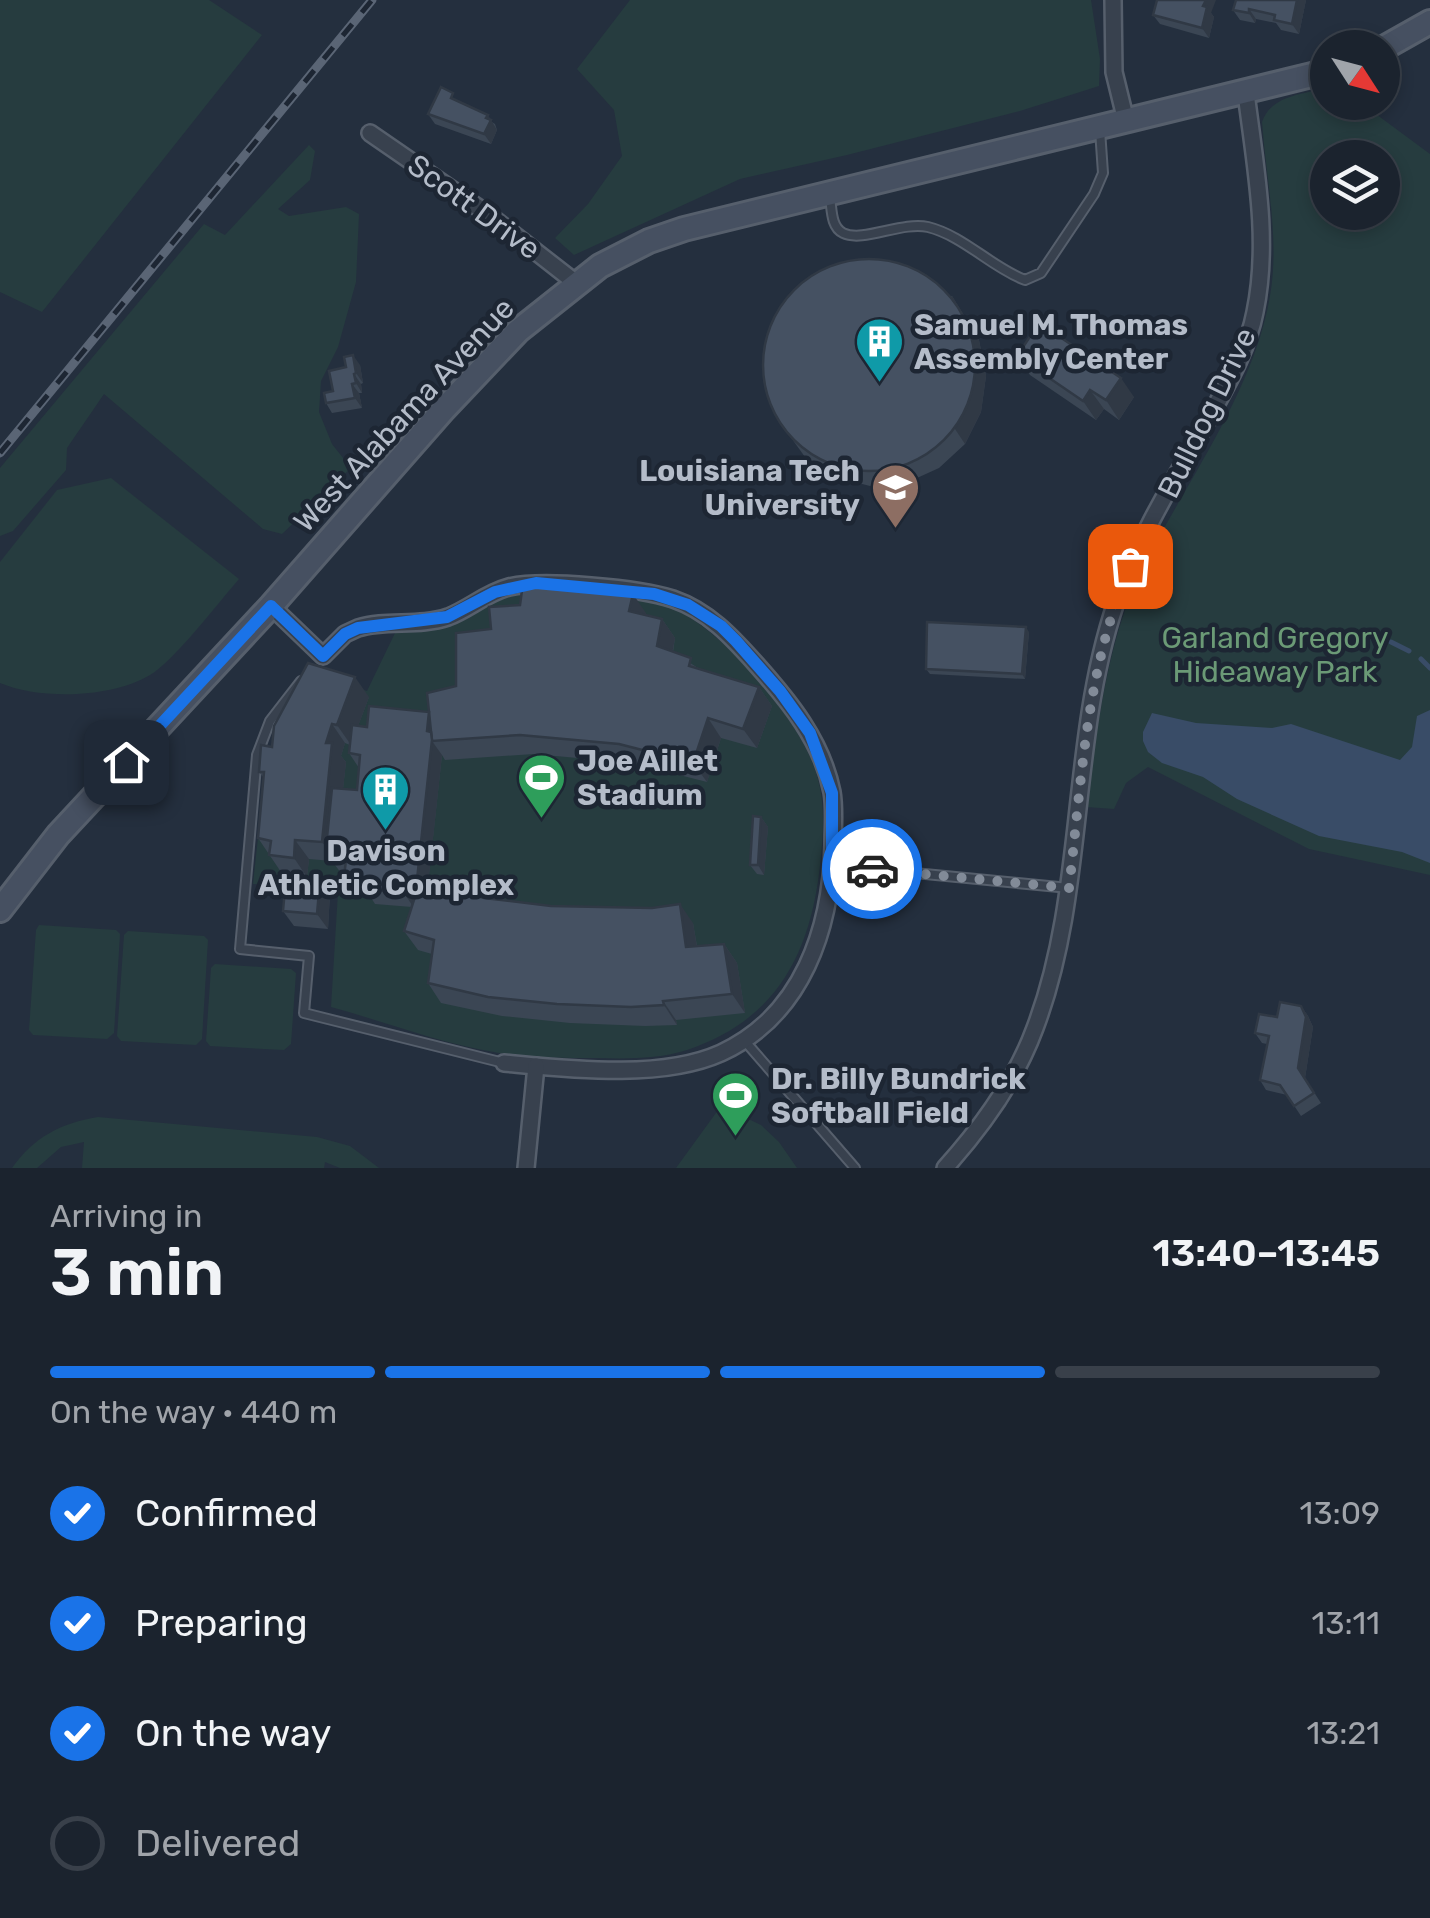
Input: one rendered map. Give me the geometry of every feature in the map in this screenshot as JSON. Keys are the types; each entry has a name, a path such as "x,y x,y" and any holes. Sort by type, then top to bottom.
{"main road":[{"path":"1400,40 1430,22"},
{"name":"West Alabama Avenue","path":"0,910 58,835 271,606 482,368 518,331 576,283 623,252 649,241 830,194 1310,76"}],"street":[{"path":"1112,0 1114,72 1126,122"},
{"name":"Bulldog Drive","path":"946,1168 995,1105 1034,1033 1048,992 1069,888 1094,677 1106,631 1130,566 1226,386 1254,318 1261,213 1246,93"},
{"name":"Scott Drive","path":"370,134 489,214 576,283"},
{"path":"271,606 323,656 345,634 358,628 447,617 495,592 524,584 654,594 674,600 721,626 780,691 810,733 832,793 828,908 814,953 785,1000 743,1040 725,1051 675,1068 504,1063"},
{"path":"526,1168 536,1066"}],"lane":[{"path":"830,194 834,224 841,232 854,236 908,224 932,228 1025,280 1041,274 1094,194 1103,173 1099,128"},
{"path":"323,656 285,700 261,740 240,949 309,956 304,1013 504,1063"},
{"path":"832,865 1069,888"},
{"path":"743,1040 854,1168"}],"green space":[{"path":"0,0 209,0 262,35 42,312 0,292"},
{"path":"630,0 1091,0 1100,59 1099,86 1020,111 740,179 574,255 555,238 588,204 622,156 614,110 577,69"},
{"name":"Garland Gregory Hideaway Park","path":"1310,92 1310,120 1384,120 1430,154 1430,875 1309,849 1148,767 1126,783 1114,809 1086,807 1105,687 1129,599 1233,403 1262,332 1274,253 1262,122 1273,106"},
{"path":"309,145 315,151 310,180 278,209 289,216 346,207 359,214 356,282 338,347 321,381 319,412 332,444 351,468 282,534 263,529 104,394 67,448 66,470 13,531 0,536 0,468 204,224 225,235"},
{"path":"111,478 239,579 160,668 134,683 96,692 55,694 0,683 0,562 57,490"},
{"name":"Joe Aillet Stadium","path":"514,594 619,598 672,608 715,636 759,680 809,754 820,787 823,821 815,898 797,955 766,1002 744,1021 687,1050 654,1057 619,1058 499,1053 331,1007 338,892 253,884 266,763 273,738 287,714 321,675 367,691 395,633 454,622"},
{"path":"39,925 116,930 120,934 114,1033 107,1039 33,1035 29,1030"},
{"path":"128,931 204,936 208,940 202,1039 196,1045 121,1041 117,1036 124,935"},
{"path":"215,964 291,969 296,973 291,1044 284,1050 210,1046 206,1041 211,968"},
{"name":"Dr. Billy Bundrick Softball Field","path":"721,1106 761,1125 797,1168 676,1168"},
{"path":"98,1117 317,1137 350,1146 379,1168 340,1168 325,1162 324,1168 82,1168 84,1142 61,1147 37,1168 12,1168 49,1133"}],"water":[{"path":"1430,710 1430,863 1402,852 1319,836 1237,799 1203,777 1162,763 1148,752 1143,741 1152,713 1196,723 1272,728 1291,724 1400,760 1412,747 1417,716"}],"building":[{"path":"1157,0 1206,0 1202,28 1153,15"},
{"path":"1236,0 1297,0 1292,24 1274,20 1275,15 1233,10"},
{"path":"441,87 453,93 451,98 488,115 486,118 491,120 484,134 428,114"},
{"name":"Samuel M. Thomas Assembly Center","path":"869,259 910,267 944,290 967,324 975,365 967,406 944,440 910,463 869,471 828,463 794,440 771,406 763,365 771,324 794,290 828,267"},
{"path":"1039,323 1121,378 1106,400 1090,390 1083,401 1017,356"},
{"path":"353,355 355,398 326,403 324,393 333,391 329,371 346,367 344,357"},
{"path":"523,583 633,594 629,611 662,619 657,646 691,658 689,666 759,687 743,729 708,718 693,763 619,744 520,735 432,741 427,693 456,686 456,633 491,629 489,607 520,605"},
{"path":"927,622 1026,627 1022,674 926,669"},
{"path":"308,663 355,677 326,743 332,743 322,842 295,840 294,858 269,855 271,841 258,838 264,772 259,772 261,745 272,747 274,726"},
{"name":"Davison Athletic Complex","path":"369,706 429,712 427,731 431,732 432,740 417,880 406,879 404,893 365,889 366,879 344,877 346,860 330,858 331,847 326,847 332,788 357,790 360,755 349,753 352,725 367,727"},
{"path":"753,816 761,817 758,865 750,865"},
{"path":"286,877 320,880 317,914 283,911"},
{"path":"420,881 484,898 551,906 652,908 680,904 686,947 724,944 732,994 631,1007 488,997 428,983 434,940 404,931"},
{"path":"1280,1002 1301,1006 1306,1017 1298,1068 1314,1093 1294,1106 1280,1085 1260,1080 1269,1036 1255,1033 1259,1014 1277,1017"}],"waterway":[{"path":"1391,642 1409,651"},
{"path":"1421,659 1430,668"}],"railway":[{"path":"0,453 372,0"}],"way so far":[{"path":"872,869 1069,888 1094,677 1130,566"}],"place":[{"name":"Samuel M. Thomas Assembly Center","path":"879,384"},
{"name":"Louisiana Tech University","path":"895,530"},
{"name":"Joe Aillet Stadium","path":"542,820"},
{"name":"Davison Athletic Complex","path":"386,832"},
{"name":"Dr. Billy Bundrick Softball Field","path":"736,1138"}],"route":[{"path":"126,762 271,606 323,656 345,634 358,628 447,617 495,592 524,584 654,594 688,605 721,626 780,691 810,733 832,793 832,865 872,869"}]}
